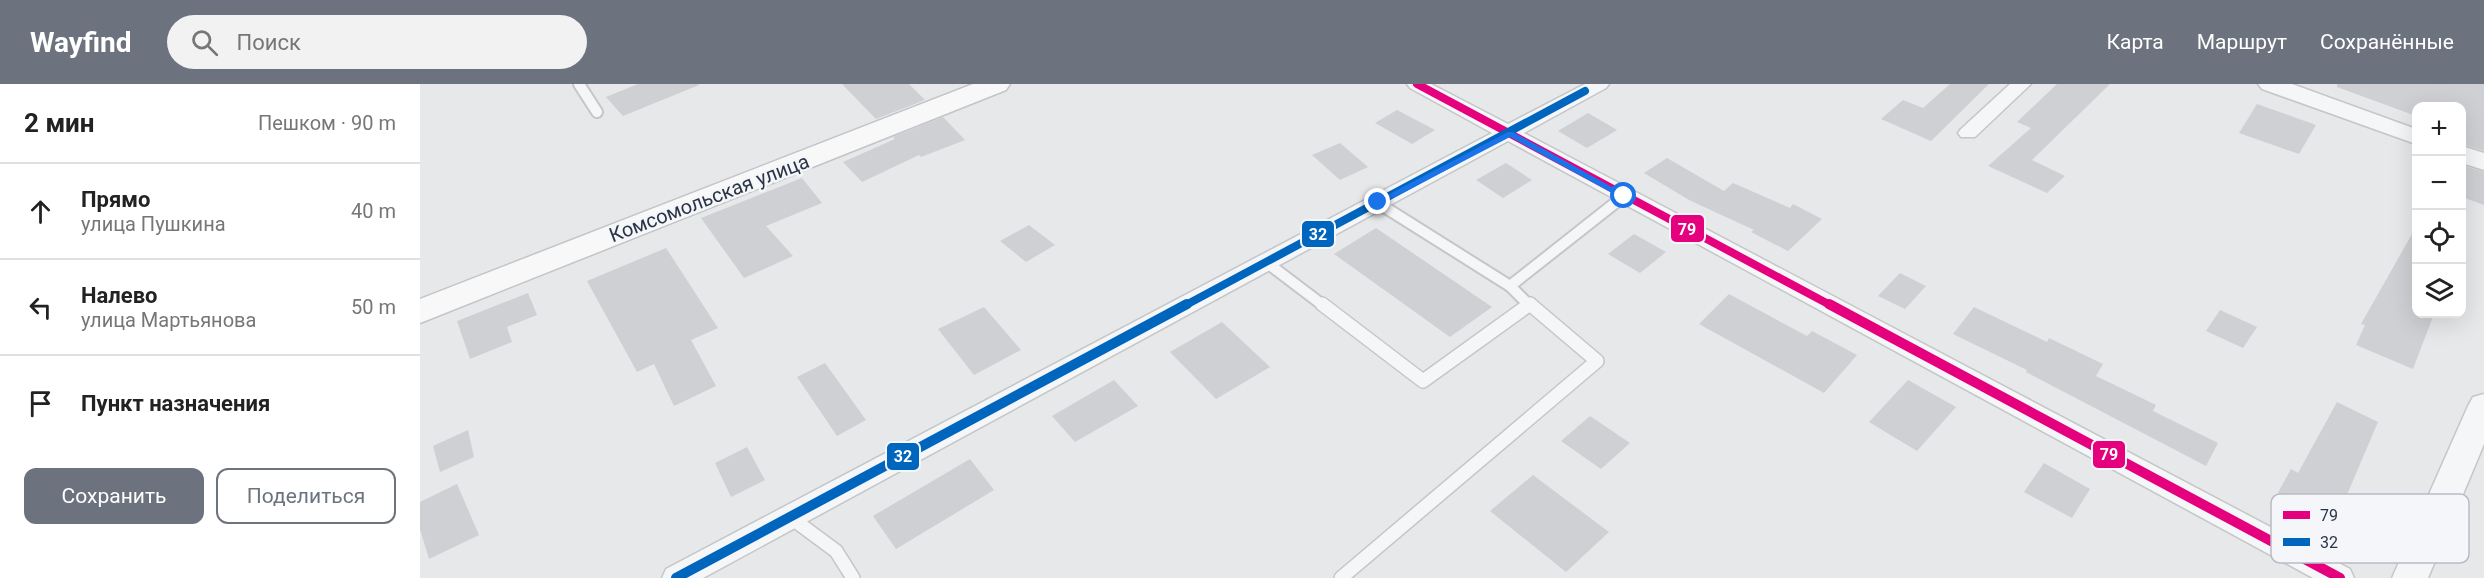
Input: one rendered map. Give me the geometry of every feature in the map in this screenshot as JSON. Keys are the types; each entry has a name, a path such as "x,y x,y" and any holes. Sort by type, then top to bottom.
{"main road":[{"name":"Комсомольская улица","path":"420,312 997,84"}],"street":[{"path":"1417,84 2271,541"},
{"path":"676,578 1599,84"},
{"path":"1968,133 2021,84"},
{"path":"2270,84 2412,136"},
{"path":"2466,155 2484,162"},
{"path":"2446,494 2484,406"},
{"path":"2312,563 2340,578"},
{"path":"2410,578 2416,563"}],"lane":[{"path":"579,84 597,112"},
{"path":"1510,286 1624,196"},
{"path":"1341,578 1597,361 1510,286 1378,202"},
{"path":"1266,262 1423,381 1531,305"},
{"path":"790,517 836,551 853,578"}],"building":[{"path":"638,84 699,85 623,116 606,97"},
{"path":"842,84 909,84 925,100 876,119"},
{"path":"1950,84 1989,84 1931,141 1881,119 1903,100 1923,108"},
{"path":"2057,84 2110,84 2032,160 2065,176 2047,193 1988,166 2031,128 2017,122"},
{"path":"2337,84 2484,84 2484,151 2466,145 2466,102 2412,102 2412,115 2337,87"},
{"path":"2257,104 2316,125 2299,154 2239,133"},
{"path":"1397,110 1435,130 1412,144 1375,123"},
{"path":"1588,113 1617,130 1587,148 1558,131"},
{"path":"943,117 965,140 921,157 919,155 862,182 843,162 895,139 893,137"},
{"path":"1340,143 1368,167 1340,180 1312,155"},
{"path":"1667,158 1724,191 1733,183 1790,208 1793,204 1822,219 1788,251 1751,232 1754,230 1689,200 1644,173"},
{"path":"1506,163 1532,180 1503,198 1476,180"},
{"path":"2466,166 2484,172 2484,205 2466,198"},
{"path":"802,178 822,203 766,226 793,256 744,278 701,218"},
{"path":"1029,225 1055,245 1026,262 1000,241"},
{"path":"1376,228 1492,307 1450,337 1334,254"},
{"path":"1634,234 1666,252 1640,273 1608,254"},
{"path":"2412,234 2412,318 2432,318 2413,369 2356,345 2365,325 2361,324"},
{"path":"666,248 718,328 691,340 716,386 674,406 654,364 637,372 587,281"},
{"path":"1900,273 1926,286 1905,309 1878,296"},
{"path":"528,293 537,315 507,327 512,342 470,359 457,321"},
{"path":"1729,294 1807,336 1812,331 1857,355 1824,393 1699,324"},
{"path":"984,307 1021,350 974,375 938,329"},
{"path":"1974,307 2047,342 2049,338 2103,364 2096,376 2156,405 2153,411 2218,443 2206,466 2026,372 2027,370 1953,334"},
{"path":"2220,310 2257,327 2243,348 2206,331"},
{"path":"1222,322 1270,367 1216,399 1170,352"},
{"path":"825,363 866,420 837,436 797,377"},
{"path":"1114,380 1138,406 1075,442 1052,416"},
{"path":"1908,380 1956,407 1917,451 1869,422"},
{"path":"2337,402 2378,422 2347,494 2277,494 2291,469 2298,473"},
{"path":"1590,416 1630,443 1601,469 1561,441"},
{"path":"468,430 474,457 440,472 433,446"},
{"path":"747,447 765,480 731,497 715,463"},
{"path":"970,459 994,490 896,549 873,516"},
{"path":"2044,463 2090,489 2072,518 2024,492"},
{"path":"1533,475 1609,532 1566,572 1490,511"},
{"path":"457,484 479,535 429,559 420,529 420,502"}],"transit line":[{"name":"79","path":"1417,84 2271,541"},
{"name":"32","path":"676,578 1585,91"},
{"name":"79","path":"2312,563 2340,578"}],"route":[{"path":"1378,202 1510,133 1624,196"}]}
